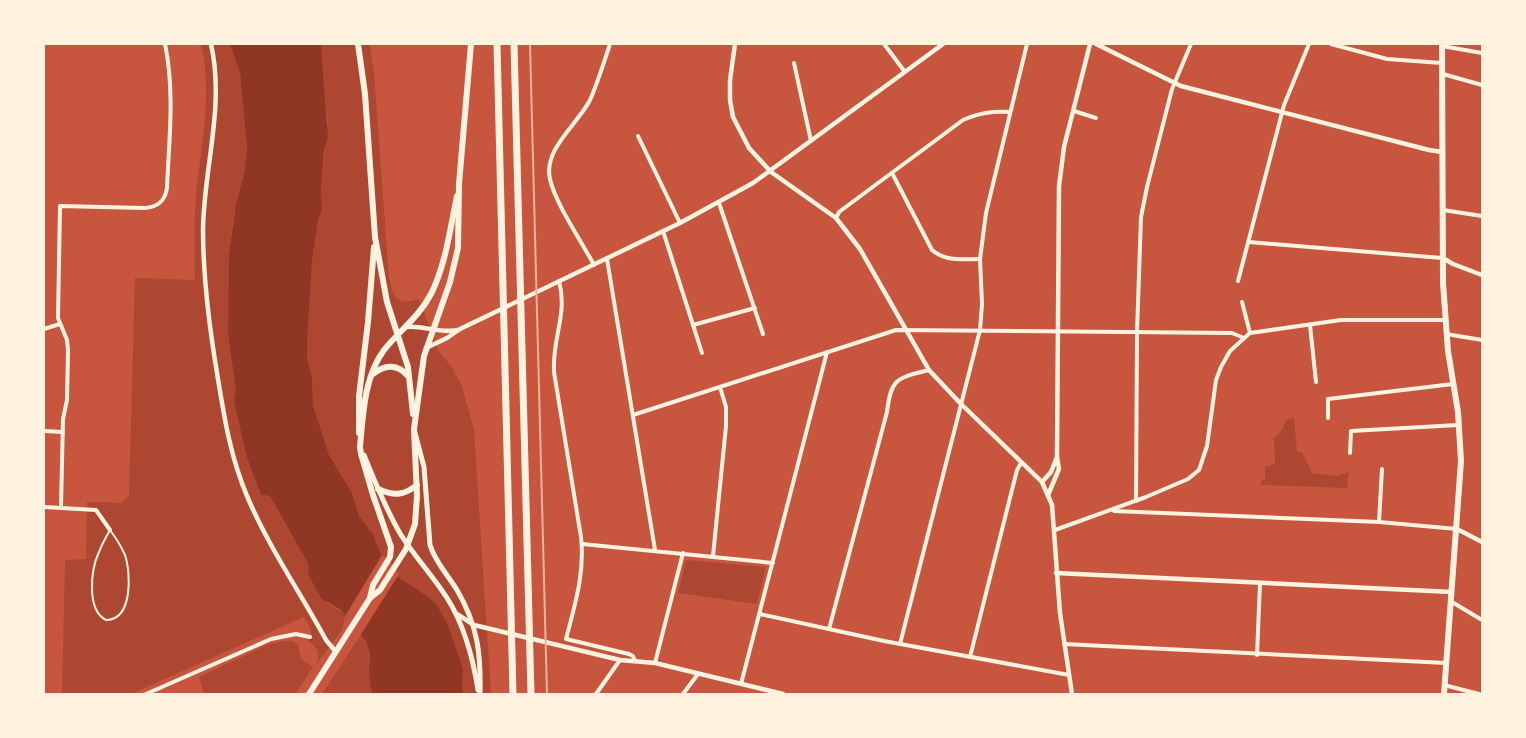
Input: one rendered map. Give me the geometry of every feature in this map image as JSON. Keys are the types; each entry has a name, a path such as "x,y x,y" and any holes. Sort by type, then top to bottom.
{"highway":[{"path":"514,44 531,694"},
{"path":"497,47 513,694"}],"main road":[{"path":"358,44 366,102 375,237 384,290 410,379 417,485 416,519 408,545 380,590 370,598"},
{"path":"472,44 459,184 458,248 450,282 426,348 414,429 424,466 432,551 459,594 474,625 479,649 479,694"},
{"path":"1442,45 1445,320 1459,425 1461,473 1444,694"},
{"path":"459,184 448,241 434,286 423,307 380,355 372,374 365,403 360,447 396,525 455,612 471,652 479,694"},
{"path":"309,694 370,598 373,585 389,560 391,544 372,495 360,447 359,396 375,237"},
{"path":"372,374 391,366 402,369 410,379"},
{"path":"378,489 400,495 417,485"}],"street":[{"path":"61,507 68,346 58,316 60,206 148,208 156,206 163,200 166,192 172,108 170,71 165,44"},
{"path":"211,44 216,104 204,218 204,282 227,436 241,481 260,524 326,640 336,652"},
{"path":"594,265 556,195 550,179 549,165 554,152 589,101 610,44"},
{"path":"735,44 730,80 733,117 749,148 771,172 836,218 860,249 929,370 960,404 1042,482 1052,505 1056,573 1072,694"},
{"path":"884,44 905,72"},
{"path":"426,348 460,329 680,223 771,172 943,44"},
{"path":"900,644 980,330 982,304 980,259 987,213 1027,44"},
{"path":"1048,495 1059,469 1057,457 1059,186 1064,147 1090,44"},
{"path":"1096,44 1181,86 1442,152"},
{"path":"1136,501 1137,332 1142,217 1147,187 1175,82 1191,44"},
{"path":"1238,281 1283,112 1309,44"},
{"path":"1331,44 1387,59 1442,63"},
{"path":"1442,45 1482,53"},
{"path":"794,63 812,142"},
{"path":"1442,74 1482,85"},
{"path":"1074,111 1096,118"},
{"path":"836,218 839,212 963,120 978,113 1010,112"},
{"path":"638,135 680,223"},
{"path":"892,173 932,250 948,259 980,259"},
{"path":"718,203 764,334"},
{"path":"1442,210 1482,216"},
{"path":"663,231 702,353"},
{"path":"1249,242 1443,258 1482,274"},
{"path":"607,259 654,550"},
{"path":"559,281 563,305 554,346 554,372 582,544 581,579 566,639 629,654 635,661"},
{"path":"1242,302 1250,333"},
{"path":"693,325 755,308"},
{"path":"1055,530 1136,501 1188,479 1199,470 1207,446 1216,380 1230,351 1250,333 1310,324 1367,319 1445,320"},
{"path":"44,329 60,324"},
{"path":"1310,324 1316,382"},
{"path":"405,327 418,326 448,331 460,329"},
{"path":"633,415 893,331 1058,330 1232,333 1244,338"},
{"path":"1446,334 1482,340"},
{"path":"741,684 827,352"},
{"path":"829,629 892,386 897,380 929,370"},
{"path":"1328,418 1328,399 1453,384"},
{"path":"713,556 726,426 726,406 720,387"},
{"path":"1350,453 1351,431 1459,425"},
{"path":"44,431 63,432"},
{"path":"1042,482 1051,472 1057,457"},
{"path":"970,657 1000,534 1017,470 1021,463"},
{"path":"1380,522 1382,469"},
{"path":"44,507 96,510 110,530"},
{"path":"1110,510 1380,522 1457,529 1482,542"},
{"path":"582,544 773,562"},
{"path":"655,663 683,553"},
{"path":"1056,573 1452,592"},
{"path":"1257,655 1260,583"},
{"path":"1452,602 1482,620"},
{"path":"455,612 462,619 474,625 620,660 655,663 741,684 752,689 783,694"},
{"path":"760,614 900,644 1069,675"},
{"path":"146,694 271,639 296,634 310,637"},
{"path":"1064,644 1447,663"},
{"path":"596,694 620,660"},
{"path":"683,694 698,674"},
{"path":"1444,685 1479,694"}],"lane":[{"path":"110,530 120,544 129,570 128,596 120,615 111,620 101,618 92,593 96,560 110,530"}],"shaded area":[{"path":"201,44 230,44 240,73 247,148 229,254 228,334 247,458 261,495 270,496 310,565 312,581 318,592 329,604 346,615 342,630 316,665 317,651 308,641 312,632 304,617 131,694 62,694 65,560 86,559 87,502 122,503 129,495 135,278 195,280 195,206 206,101"},
{"path":"230,44 321,44 328,136 324,151 321,188 322,211 318,220 312,261 307,345 313,405 329,455 352,493 359,516 373,534 389,568 398,577 430,598 437,605 447,623 463,668 462,694 372,694 369,675 370,655 366,641 341,610 321,598 308,574 309,565 270,496 261,495 247,458 234,401 236,390 228,334 229,254 247,148 240,73"},
{"path":"321,44 370,44 389,278 397,299 406,302 419,299 438,350 451,366 461,384 474,429 491,694 462,694 463,668 447,623 437,605 430,598 397,577 389,568 373,534 359,516 352,493 329,455 313,405 307,345 312,261 318,220 322,211 321,188 328,123"},
{"path":"1294,418 1297,452 1302,452 1312,473 1337,476 1349,472 1347,488 1261,485 1261,480 1265,479 1265,467 1275,464 1274,438 1282,430 1286,420"},
{"path":"686,560 766,567 757,604 678,593"},
{"path":"362,633 369,655 372,694 322,694"},
{"path":"292,641 298,645 301,659 313,667 295,694 204,694 199,677 269,644"}],"pier":[{"path":"382,555 388,559 399,574 360,636 344,618"}],"railway":[{"path":"530,44 547,694"}]}
